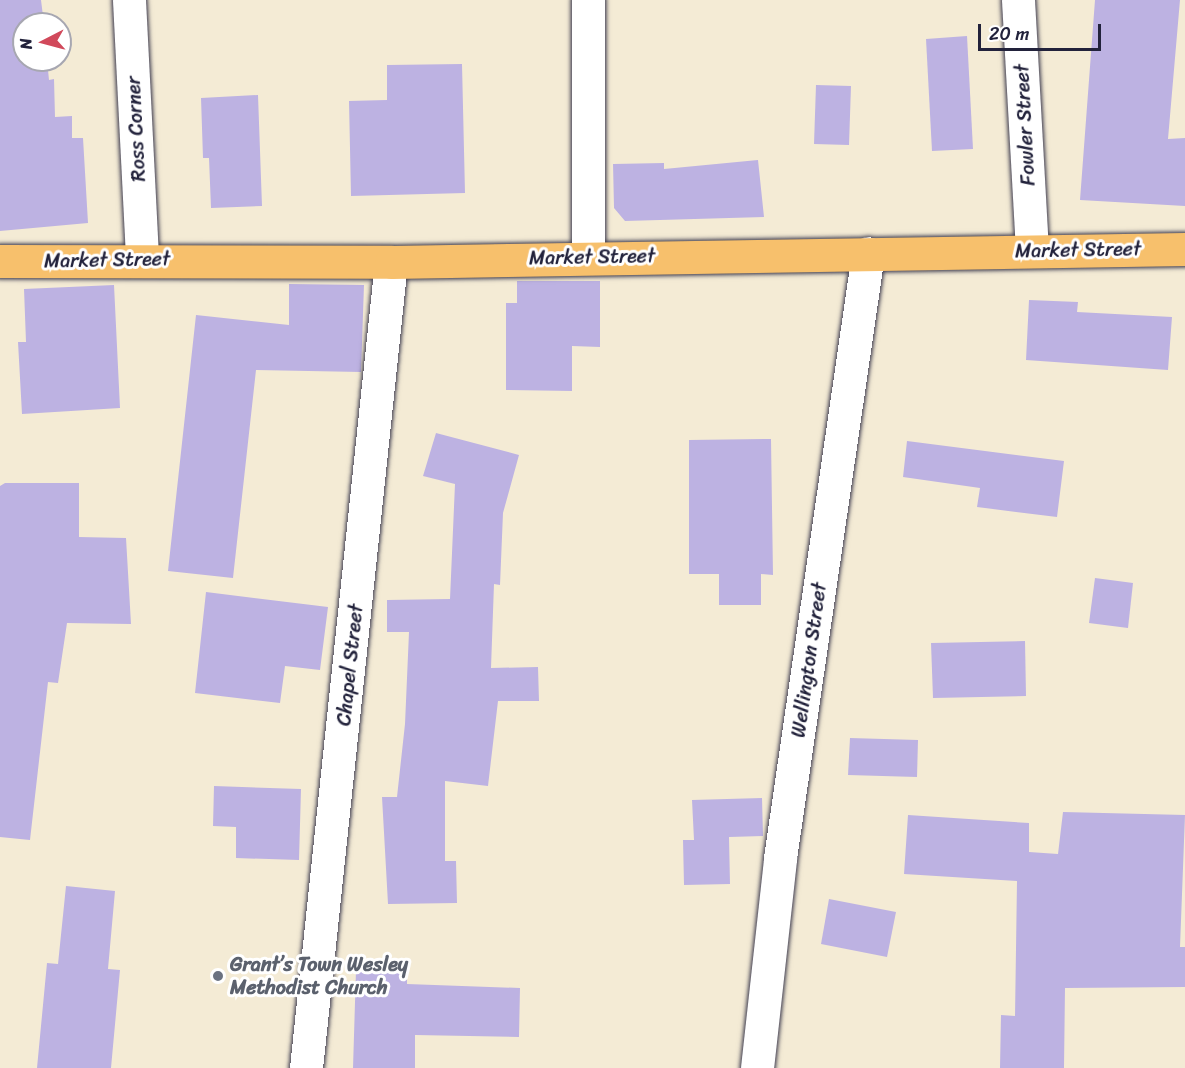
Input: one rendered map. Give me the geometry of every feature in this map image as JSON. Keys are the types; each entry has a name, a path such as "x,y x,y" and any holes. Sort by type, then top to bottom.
{"main road":[{"name":"Market Street","path":"0,261 142,259 391,262 1185,249"}],"street":[{"name":"Ross Corner","path":"129,0 142,259"},
{"path":"588,0 588,257"},
{"name":"Fowler Street","path":"1018,0 1032,250"},
{"name":"Wellington Street","path":"757,1068 780,858 868,253"},
{"name":"Chapel Street","path":"306,1068 391,262"}],"building":[{"path":"0,0 41,0 42,12 12,12 12,72 48,72 49,80 54,79 55,117 72,116 72,138 83,138 88,223 0,231"},
{"path":"1095,0 1180,0 1168,139 1185,138 1185,206 1080,200"},
{"path":"967,36 973,149 932,151 926,39"},
{"path":"462,64 465,193 351,196 349,101 387,100 387,65"},
{"path":"816,85 851,86 849,145 814,144"},
{"path":"258,95 262,206 211,208 209,158 203,158 201,98"},
{"path":"758,160 764,217 625,221 614,208 613,164 664,163 664,169"},
{"path":"517,281 600,281 600,347 572,346 572,391 506,390 506,303 517,303"},
{"path":"289,284 364,285 361,372 256,370 233,578 168,571 196,315 289,325"},
{"path":"114,285 120,408 22,414 18,342 26,342 24,289"},
{"path":"1029,300 1078,302 1077,312 1172,317 1168,370 1026,360"},
{"path":"436,433 519,455 503,513 500,585 494,584 491,668 538,667 539,701 498,701 488,786 445,781 445,861 456,861 457,903 388,904 382,797 397,797 405,724 409,632 387,632 387,600 450,599 455,484 423,476"},
{"path":"771,439 773,575 761,574 761,605 719,605 719,574 689,574 689,440"},
{"path":"907,441 1064,461 1057,517 977,507 980,488 903,477"},
{"path":"5,483 79,483 79,537 126,538 131,624 67,623 58,683 48,682 30,840 0,837 0,486"},
{"path":"1095,578 1133,583 1128,628 1089,623"},
{"path":"206,592 328,607 320,670 285,666 280,703 195,693"},
{"path":"1025,641 1026,696 933,698 931,643"},
{"path":"850,738 918,740 917,777 848,775"},
{"path":"214,786 301,789 299,860 236,858 236,827 213,826"},
{"path":"762,798 763,836 729,837 730,884 684,885 683,840 694,840 692,800"},
{"path":"1063,812 1185,815 1180,947 1185,947 1185,987 1065,988 1064,1068 1000,1068 1001,1015 1015,1016 1017,881 904,874 908,815 1029,823 1029,852 1058,854"},
{"path":"66,886 115,891 108,969 120,970 111,1068 37,1068 47,963 58,964"},
{"path":"829,899 896,912 887,957 821,944"},
{"path":"356,970 407,971 407,984 520,988 519,1037 415,1035 415,1068 353,1068"}],"place":[{"name":"Grant’s Town Wesley Methodist Church","path":"218,976"}]}
